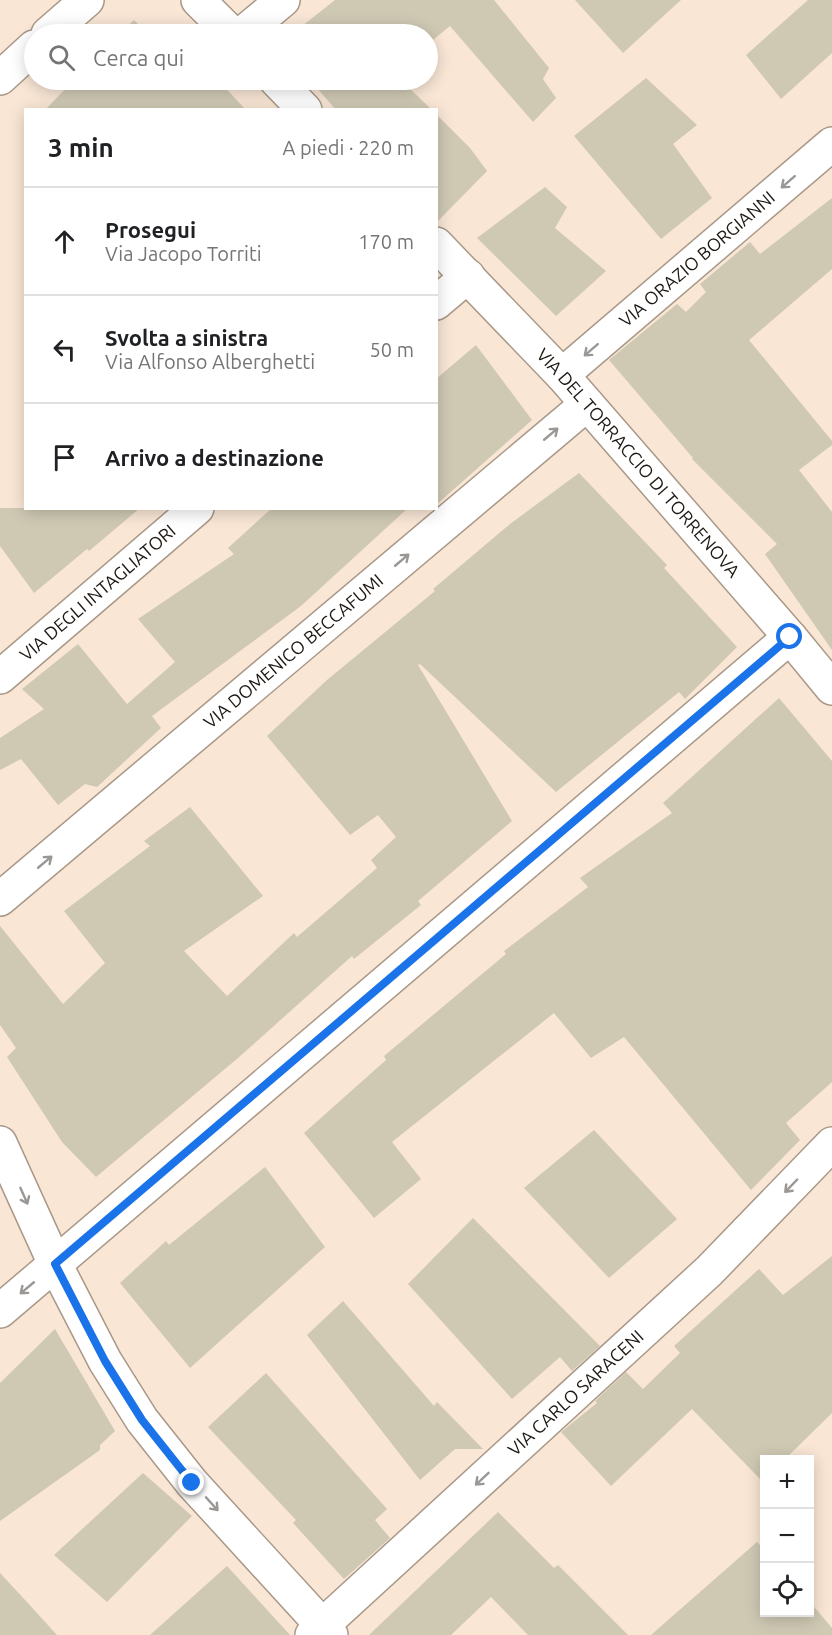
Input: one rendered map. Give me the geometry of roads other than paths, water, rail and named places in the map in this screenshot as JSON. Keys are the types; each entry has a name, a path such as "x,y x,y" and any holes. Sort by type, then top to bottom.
{"street":[{"path":"59,24 87,0"},
{"path":"198,0 222,24"},
{"path":"254,24 283,0"},
{"path":"0,78 24,56"},
{"path":"286,90 303,108"},
{"name":"VIA ORAZIO BORGIANNI","path":"562,375 832,144"},
{"name":"VIA DEL TORRACCIO DI TORRENOVA","path":"438,246 562,375 790,637 829,678"},
{"path":"438,301 468,276"},
{"name":"VIA DOMENICO BECCAFUMI","path":"0,900 587,404"},
{"name":"VIA DEGLI INTAGLIATORI","path":"0,677 195,510"},
{"path":"0,1311 790,637"},
{"path":"0,1143 55,1264 105,1361 142,1420 192,1483 322,1632"},
{"name":"VIA CARLO SARACENI","path":"322,1632 709,1271 832,1144"}]}
